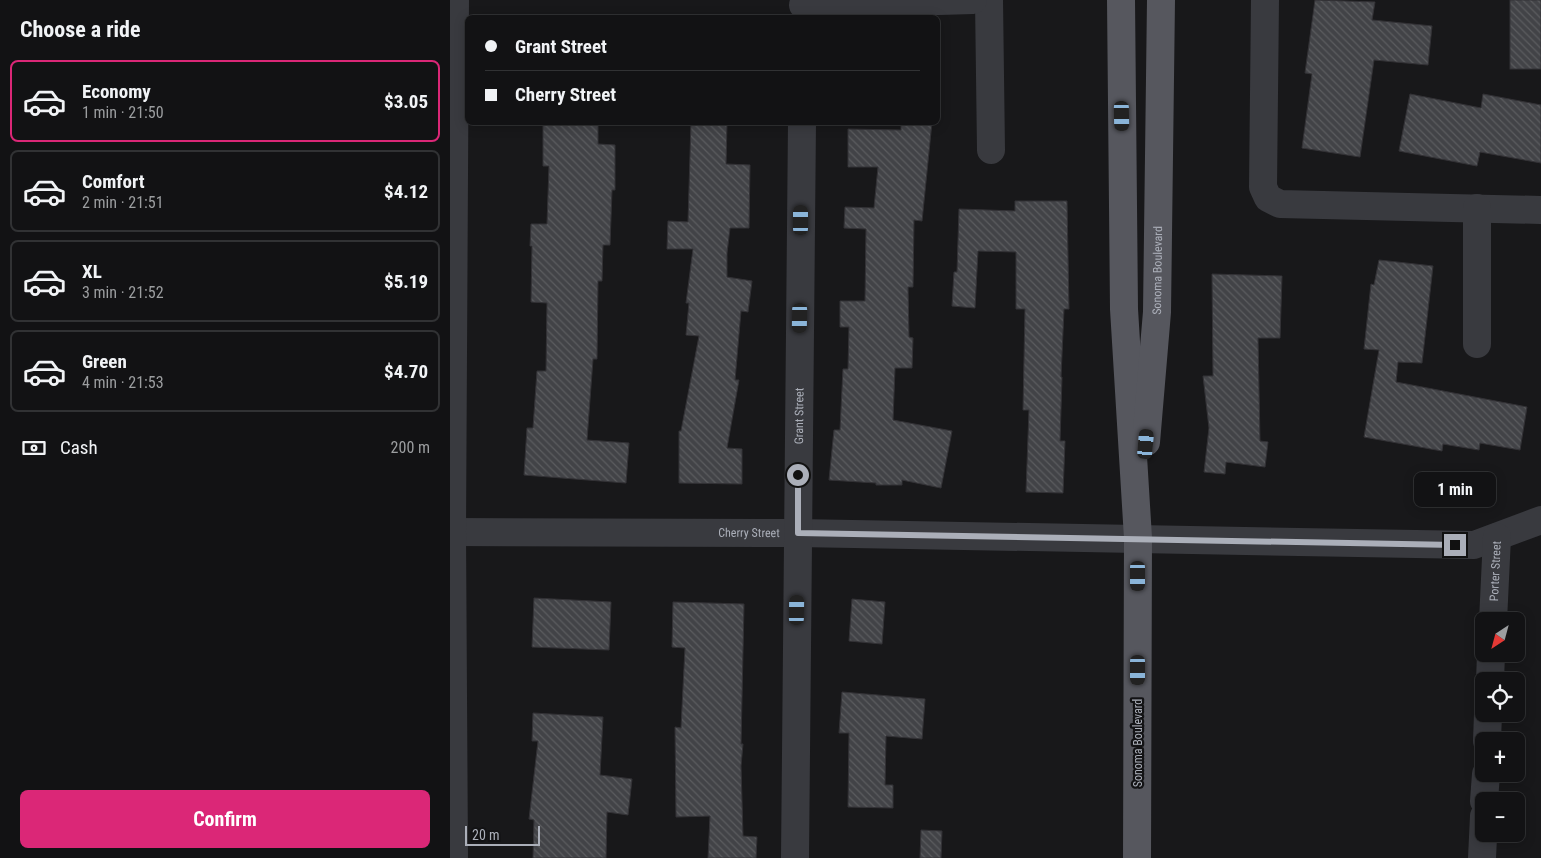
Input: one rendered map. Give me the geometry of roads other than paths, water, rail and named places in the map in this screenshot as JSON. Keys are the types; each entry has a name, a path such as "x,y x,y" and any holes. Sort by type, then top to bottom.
{"main road":[{"name":"Sonoma Boulevard","path":"1121,0 1124,309 1138,538 1137,858"},
{"name":"Sonoma Boulevard","path":"1138,538 1157,312 1161,0"}],"street":[{"path":"454,858 451,532 455,0"},
{"path":"803,7 973,0"},
{"path":"989,0 991,150"},
{"path":"1265,0 1263,187 1268,198 1280,204 1541,210"},
{"name":"Grant Street","path":"795,858 802,125"},
{"path":"1477,208 1477,344"},
{"name":"Porter Street","path":"1493,612 1497,537 1541,520"},
{"name":"Cherry Street","path":"451,532 798,533 1138,538 1474,546 1497,537"},
{"path":"1482,858 1483,842"}]}
